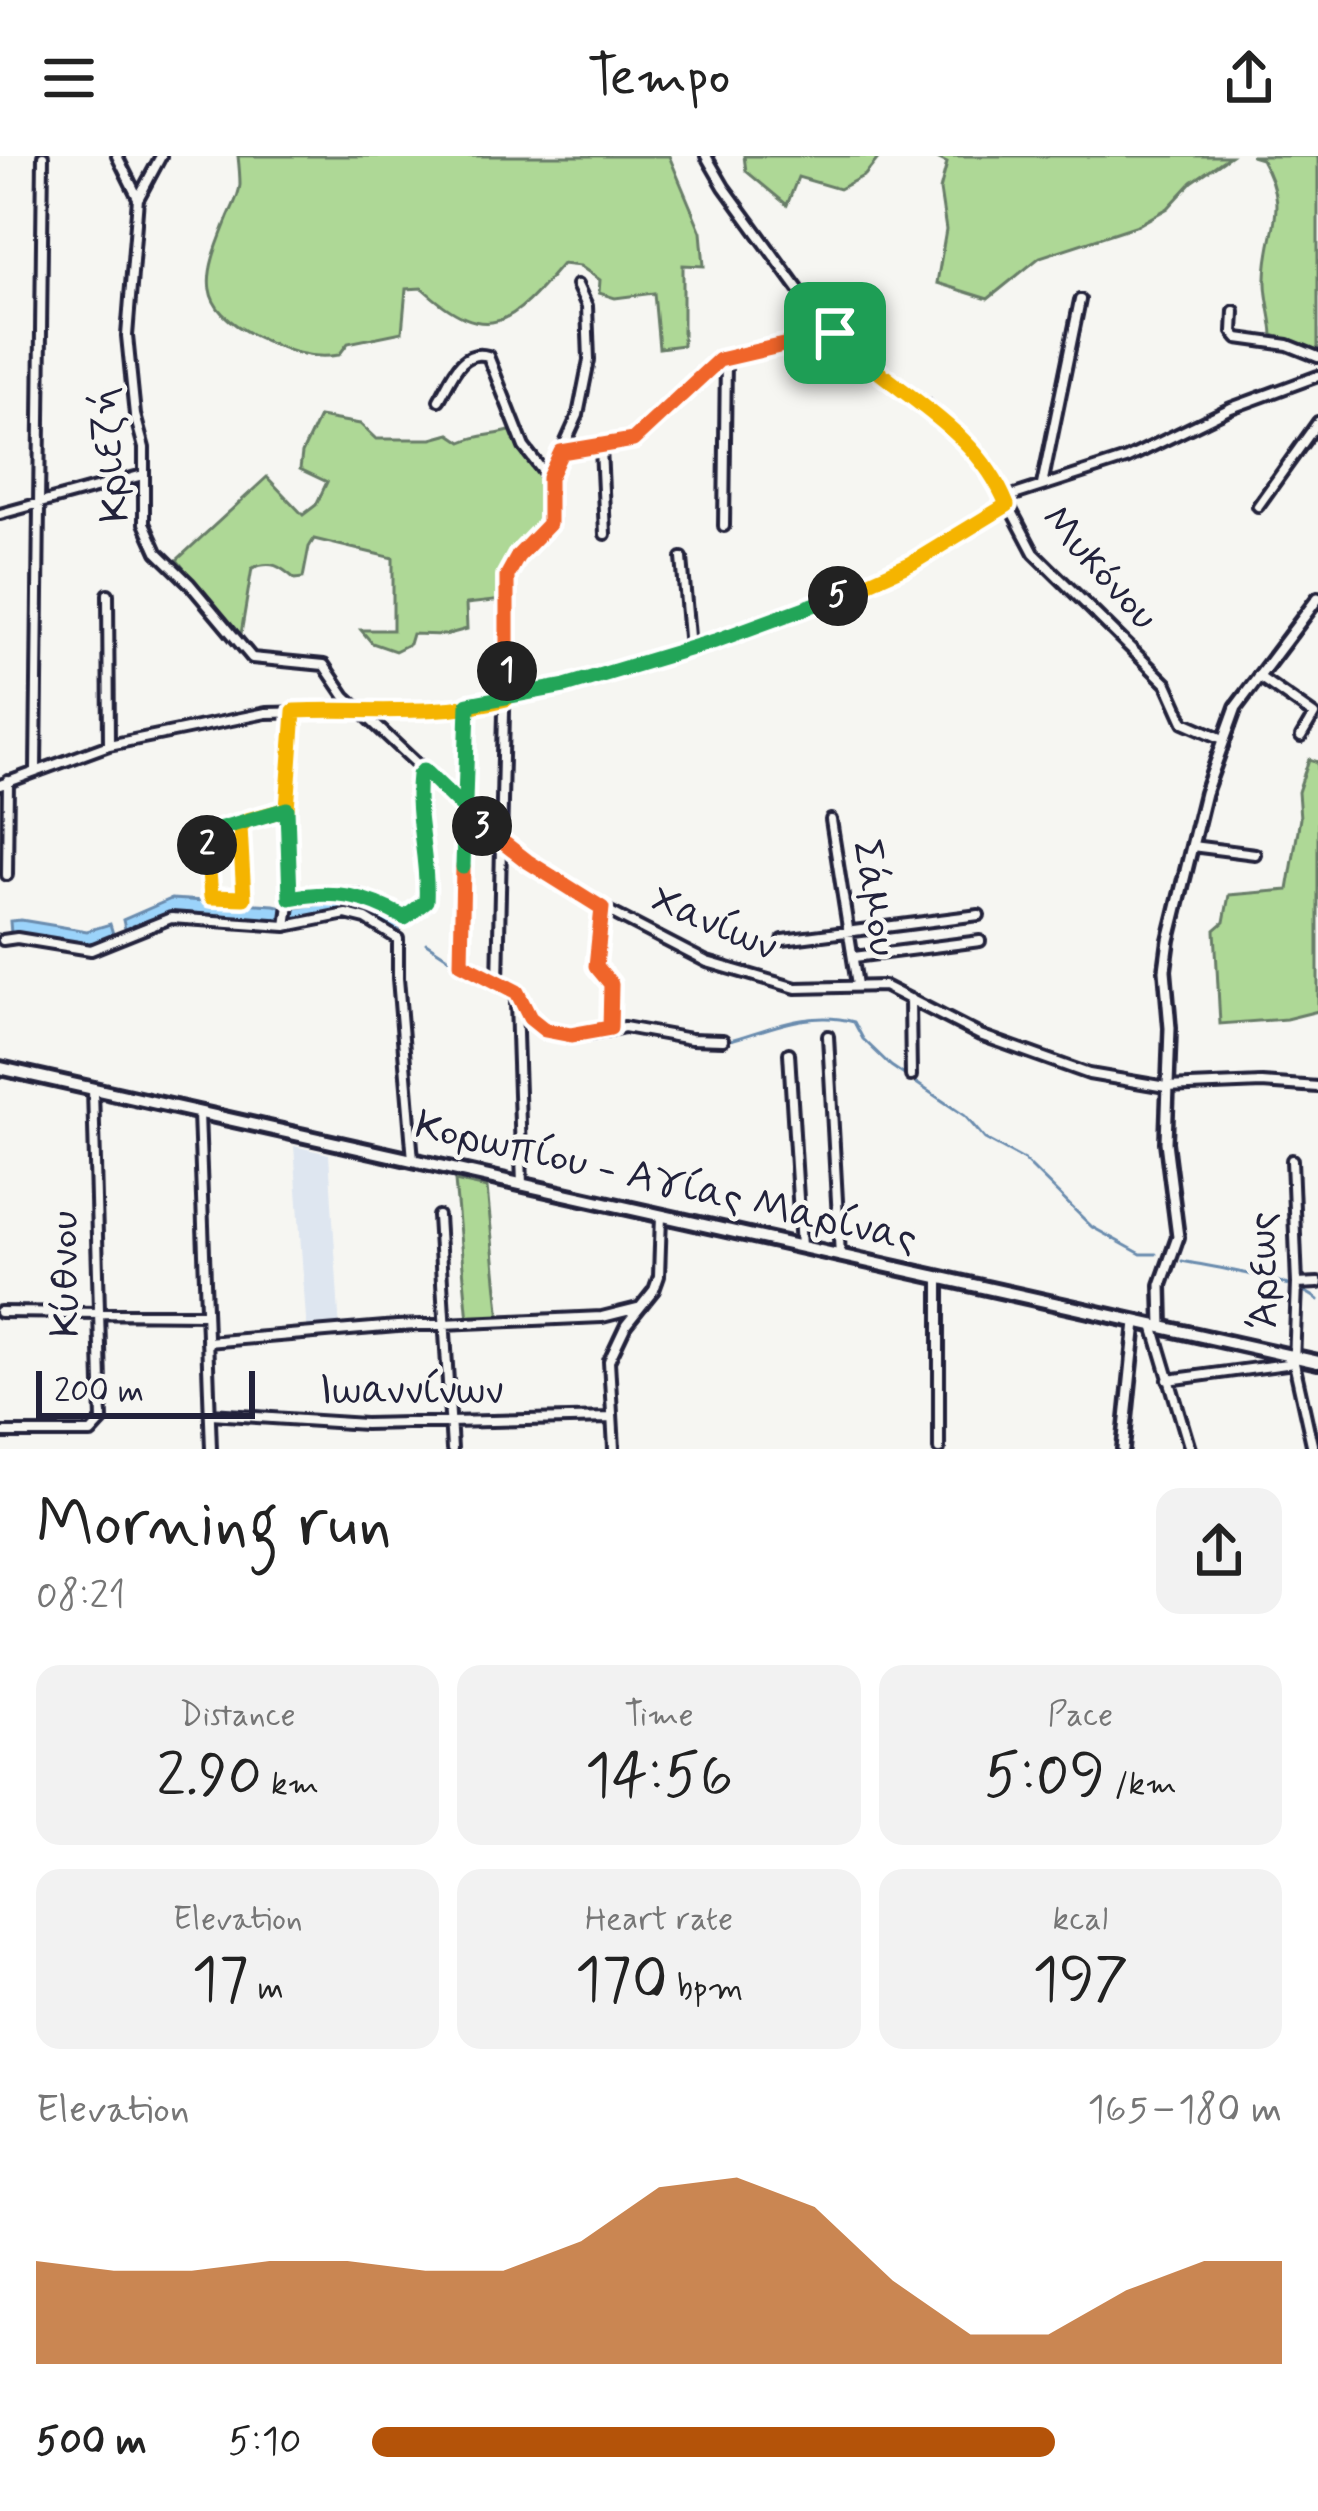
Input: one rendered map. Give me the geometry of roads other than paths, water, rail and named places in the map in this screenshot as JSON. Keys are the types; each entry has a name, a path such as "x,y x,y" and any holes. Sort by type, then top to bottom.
{"main road":[{"name":"Κορωπίου - Αγίας Μαρίνας","path":"0,1068 1318,1362"}],"street":[{"path":"36,769 44,156"},
{"path":"117,156 138,199"},
{"path":"138,199 160,156"},
{"name":"Μυκόνου","path":"706,156 785,274 835,333 873,371 939,416 979,458 1034,553 1167,684 1184,722 1223,739"},
{"name":"Κριεζή","path":"138,199 127,336 135,416 144,448 144,523 157,552 189,583 243,651 274,663 324,665 358,708"},
{"path":"498,982 507,576 518,556 549,524 549,478 578,416 589,361 587,306 578,285"},
{"path":"1042,485 1080,300"},
{"path":"1234,311 1233,332 1238,338 1288,345 1318,357"},
{"path":"561,452 625,444 646,432 710,365 726,358 835,333"},
{"path":"439,400 462,361 474,353 488,356 524,447 549,478"},
{"path":"724,526 726,358"},
{"path":"710,365 718,367 723,379"},
{"path":"7,875 4,783 36,769 110,745 294,711 411,710 506,699 690,648 889,574 1042,485 1126,459 1213,416 1318,376"},
{"path":"1258,506 1318,422"},
{"path":"601,448 605,534"},
{"path":"0,514 143,475"},
{"path":"682,558 690,648"},
{"path":"108,594 110,745"},
{"path":"1190,1449 1157,1326 1161,1286 1178,1238 1168,1171 1170,1028 1165,970 1190,845 1236,707 1318,598"},
{"path":"1258,676 1315,716 1300,736"},
{"path":"468,704 461,963 522,996 530,1018 545,1030 571,1035 610,1028 722,1040"},
{"name":"Χανίων","path":"358,708 502,844 602,908 707,962 796,988 884,986 980,1035 1066,1067 1166,1087 1262,1083 1318,1087"},
{"path":"286,923 294,711"},
{"path":"289,903 350,894 405,918 426,901 418,790 424,770"},
{"path":"244,822 238,843 244,898 211,897 207,834 244,822 287,809"},
{"name":"Σάμου","path":"831,820 857,985"},
{"path":"1190,845 1255,854"},
{"path":"602,908 596,966 611,984 610,1028"},
{"path":"3,940 91,950 170,918 286,923 346,914 366,919 398,939 413,1160"},
{"path":"782,940 979,915"},
{"path":"854,957 980,941"},
{"path":"910,998 911,1076"},
{"path":"516,1003 522,1185"},
{"path":"828,1036 840,1256"},
{"path":"789,1053 801,1247"},
{"name":"Κύθνου","path":"0,1433 91,1433 100,1426 92,1089"},
{"path":"199,1112 211,1449"},
{"name":"Άρεως","path":"1292,1160 1297,1288 1294,1360 1312,1449"},
{"path":"438,1216 452,1449"},
{"path":"614,1449 610,1361 638,1308 654,1290 661,1216"},
{"path":"939,1278 939,1449"},
{"path":"1297,1288 1318,1283"},
{"path":"207,1342 446,1323 602,1317 638,1308"},
{"path":"0,1312 205,1314"},
{"path":"1123,1449 1136,1322"},
{"path":"1168,1380 1294,1360"},
{"name":"Ιωαννίνων","path":"211,1414 330,1424 611,1418"}],"water":[{"path":"355,897 404,922 397,932 365,916 294,921 295,908"},
{"path":"171,899 274,905 282,907 281,921 172,915 126,933 123,920"},
{"path":"10,921 87,931 110,924 114,937 91,945 11,934"}],"waterway":[{"path":"426,943 458,964"},
{"path":"471,973 490,982"},
{"path":"727,1041 805,1019 854,1022 863,1039 891,1066 965,1116 985,1139 1024,1160 1092,1227 1141,1254 1156,1254"},
{"path":"536,1028 572,1042 611,1034"},
{"path":"1182,1261 1273,1280 1318,1300"}]}
